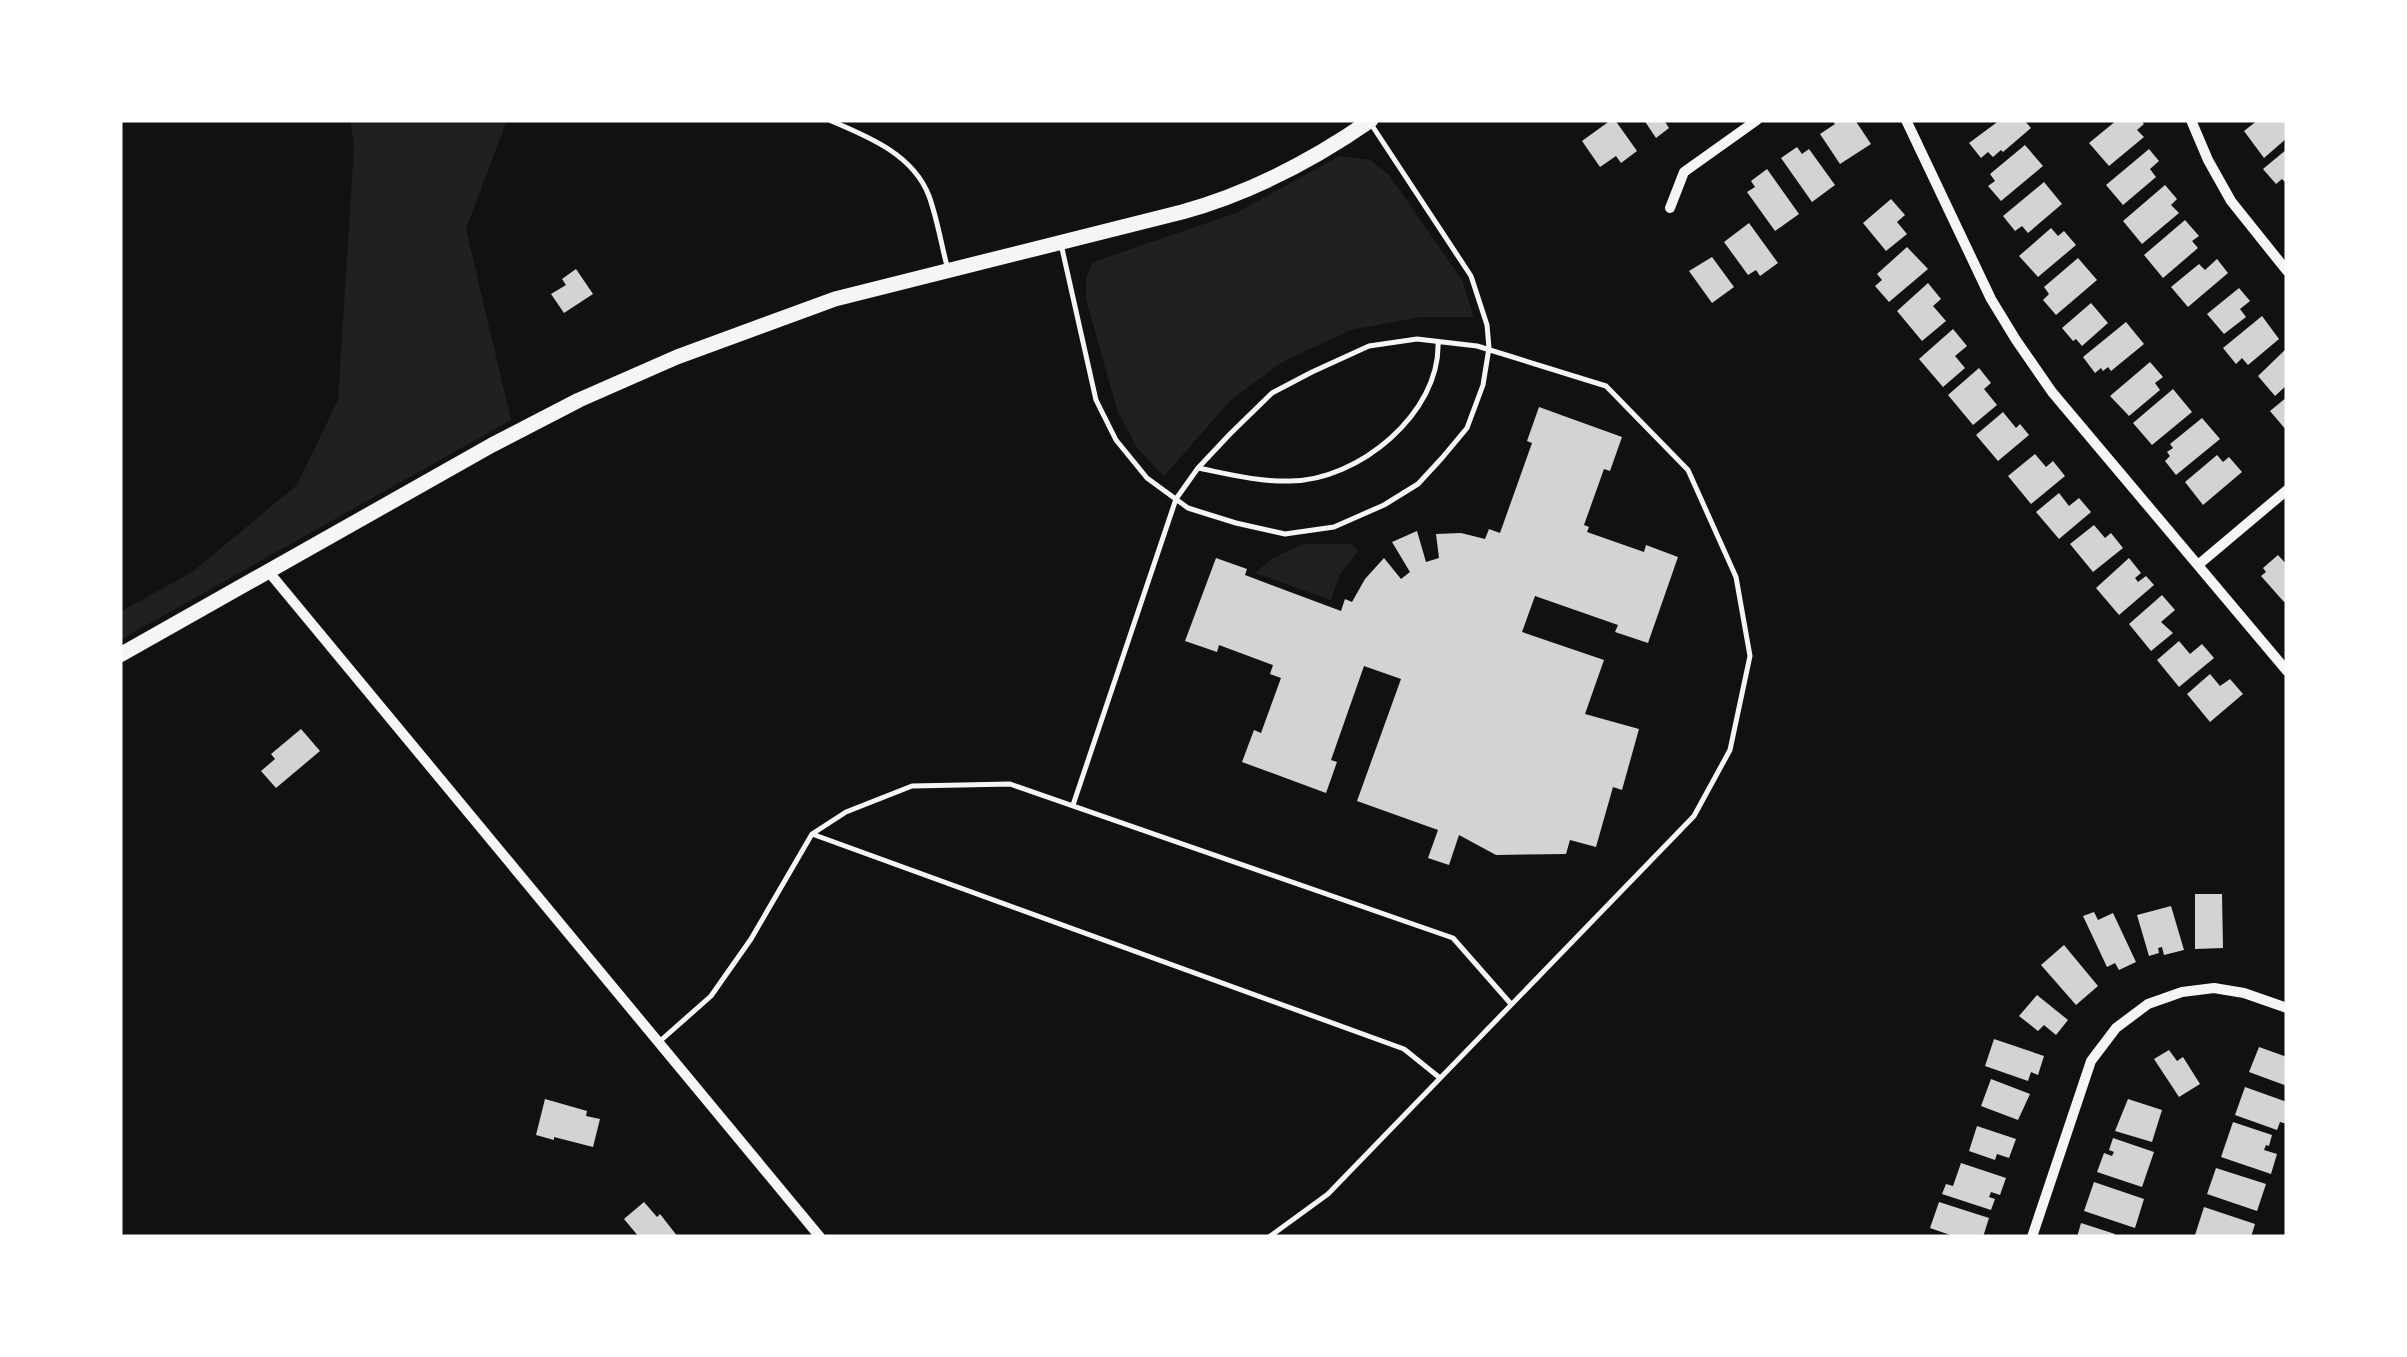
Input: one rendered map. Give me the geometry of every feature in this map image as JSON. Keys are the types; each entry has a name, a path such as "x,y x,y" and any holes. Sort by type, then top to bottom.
{"main road":[{"path":"120,656 492,444 628,378 818,305 1225,199 1285,174 1370,121"}],"street":[{"path":"1670,208 1684,172 1757,120"},
{"path":"1906,120 1991,299 2016,340 2052,392 2287,671"},
{"path":"2191,120 2232,201 2287,271"},
{"path":"2198,565 2287,490"},
{"path":"268,571 820,1237"},
{"path":"2032,1237 2091,1061 2116,1028 2148,1004 2182,992 2214,988 2244,993 2287,1008"}],"lane":[{"path":"829,120 866,136 905,160 928,193 948,271"},
{"path":"1061,242 1096,400 1116,440 1146,478 1188,508 1236,524 1285,534 1334,527 1384,505 1418,484 1467,428 1483,385 1488,348 1487,325 1471,276 1370,121"},
{"path":"1073,805 1176,499 1198,468 1272,394 1312,372 1369,346 1417,339 1488,348 1606,386 1688,470 1736,577 1750,656 1730,750 1694,816 1328,1194 1269,1237"},
{"path":"1198,468 1292,482 1328,475 1354,463 1387,441 1418,412 1432,382 1438,342"},
{"path":"659,1042 710,996 751,939 812,834 846,812 912,786 1010,784 1454,938 1512,1004"},
{"path":"812,834 1404,1048 1440,1078"}],"shaded area":[{"path":"350,120 507,120 466,229 511,420 120,640 120,612 192,572 297,485 338,400 354,146"},
{"path":"1340,156 1371,160 1389,175 1462,280 1474,317 1421,317 1351,330 1284,361 1232,399 1164,476 1137,448 1117,410 1086,299 1086,278 1093,262 1236,213"},
{"path":"1303,544 1352,544 1358,551 1340,574 1331,600 1255,573 1273,558"}],"building":[{"path":"1615,120 1637,151 1621,163 1616,156 1600,167 1582,141"},
{"path":"1644,120 1664,120 1669,128 1656,138"},
{"path":"1832,120 1855,120 1871,144 1840,164 1820,134 1835,124"},
{"path":"2000,120 2024,120 2031,128 2003,152 1993,157 1988,152 1981,158 1969,143"},
{"path":"2117,120 2141,120 2144,124 2137,130 2144,137 2109,166 2089,143"},
{"path":"2258,120 2287,120 2287,138 2264,158 2244,131"},
{"path":"2025,145 2043,166 2001,201 1988,186 1995,181 1990,174"},
{"path":"1797,147 1802,154 1809,149 1835,185 1812,202 1781,158"},
{"path":"2149,149 2159,161 2150,169 2156,177 2123,205 2106,185"},
{"path":"2287,149 2287,180 2276,184 2263,169"},
{"path":"1767,169 1799,214 1775,231 1747,192 1755,187 1751,181"},
{"path":"2044,182 2062,204 2028,233 2022,226 2015,231 2003,216"},
{"path":"2165,185 2177,199 2171,205 2179,213 2142,244 2123,221"},
{"path":"1891,199 1905,215 1897,222 1907,234 1886,251 1863,223"},
{"path":"2185,220 2199,236 2192,241 2198,248 2163,278 2144,255"},
{"path":"1749,223 1778,263 1760,276 1756,270 1748,275 1724,242"},
{"path":"2051,228 2058,236 2064,231 2076,245 2038,277 2019,256"},
{"path":"1907,247 1928,269 1889,302 1875,286 1882,280 1877,274"},
{"path":"1712,257 1734,287 1712,303 1689,271"},
{"path":"2078,258 2097,280 2056,315 2043,300 2049,294 2044,287"},
{"path":"2217,259 2228,273 2188,307 2171,287 2199,264 2205,270"},
{"path":"576,269 593,294 564,313 551,294 566,285 562,279"},
{"path":"1928,283 1941,299 1933,306 1946,321 1922,341 1897,311"},
{"path":"2239,288 2250,301 2240,309 2246,317 2224,334 2207,314"},
{"path":"2091,303 2108,323 2082,346 2062,328"},
{"path":"2262,316 2279,339 2248,365 2242,358 2236,364 2223,348"},
{"path":"2126,322 2144,344 2111,371 2108,367 2095,373 2083,357"},
{"path":"1953,329 1967,346 1955,356 1965,368 1943,387 1919,359"},
{"path":"2287,348 2287,385 2275,396 2258,376"},
{"path":"2150,362 2163,377 2155,383 2160,390 2129,416 2110,396"},
{"path":"1979,368 1991,383 1984,389 1997,405 1973,425 1948,395"},
{"path":"2173,389 2192,412 2152,445 2133,423"},
{"path":"2287,397 2287,431 2270,411"},
{"path":"1539,407 1622,437 1610,471 1604,469 1584,525 1589,527 1587,532 1644,552 1646,545 1678,557 1648,643 1615,632 1618,625 1535,596 1522,632 1604,660 1585,714 1639,729 1622,790 1613,787 1596,847 1570,840 1566,854 1496,855 1459,835 1449,865 1428,858 1438,830 1357,801 1401,679 1364,666 1331,760 1337,762 1326,793 1242,762 1254,730 1261,733 1281,678 1270,674 1273,665 1219,645 1217,652 1185,641 1216,558 1247,569 1245,575 1341,611 1345,599 1352,602 1365,579 1384,558 1401,579 1410,572 1392,542 1417,531 1426,562 1439,558 1436,534 1461,533 1485,539 1489,529 1500,533 1532,443 1527,441"},
{"path":"2003,412 2016,428 2020,424 2029,435 1998,461 1976,435"},
{"path":"2202,418 2220,439 2176,475 2165,461 2170,456 2167,452 2173,448 2170,444"},
{"path":"2035,454 2046,467 2053,461 2065,476 2031,504 2008,476"},
{"path":"2217,455 2223,462 2229,457 2242,472 2203,505 2185,482"},
{"path":"2059,493 2069,506 2079,498 2091,512 2059,539 2036,512"},
{"path":"2094,525 2105,538 2111,533 2123,548 2093,572 2070,544"},
{"path":"2278,555 2287,565 2284,602 2261,576 2266,572 2263,568"},
{"path":"2129,558 2141,573 2135,578 2138,582 2146,576 2154,585 2119,615 2096,588"},
{"path":"2162,595 2175,610 2161,622 2173,633 2151,651 2129,624"},
{"path":"2179,641 2190,654 2202,644 2214,658 2179,687 2157,660"},
{"path":"2210,674 2220,686 2230,679 2243,694 2210,722 2187,694"},
{"path":"301,729 320,751 276,788 261,771 275,759 271,754"},
{"path":"2195,894 2222,894 2223,948 2195,949"},
{"path":"2171,906 2184,950 2164,955 2162,947 2158,948 2159,953 2149,956 2137,915"},
{"path":"2094,912 2098,920 2113,913 2136,962 2119,970 2115,963 2107,967 2083,916"},
{"path":"2064,945 2098,986 2076,1005 2041,965"},
{"path":"2037,995 2068,1020 2056,1035 2044,1025 2038,1031 2019,1016"},
{"path":"1994,1039 2044,1056 2038,1075 2031,1072 2028,1081 1985,1066"},
{"path":"2259,1047 2287,1057 2287,1086 2249,1072"},
{"path":"2169,1050 2177,1061 2183,1057 2200,1084 2179,1097 2154,1059"},
{"path":"1991,1079 2030,1094 2018,1120 1981,1106"},
{"path":"2245,1087 2287,1102 2287,1124 2280,1122 2277,1130 2235,1115"},
{"path":"545,1099 587,1111 586,1116 600,1119 593,1147 536,1135"},
{"path":"2128,1099 2162,1110 2152,1142 2115,1131"},
{"path":"2233,1122 2272,1135 2264,1150 2277,1154 2271,1174 2221,1157"},
{"path":"1977,1126 2016,1139 2009,1158 1997,1154 1995,1160 1969,1151"},
{"path":"2113,1138 2154,1152 2142,1187 2097,1172 2104,1153 2112,1156 2114,1152 2109,1150"},
{"path":"1961,1163 2006,1178 2000,1195 1991,1192 1989,1197 1995,1199 1991,1210 1942,1194 1946,1184 1953,1186"},
{"path":"2216,1168 2266,1184 2257,1211 2207,1194"},
{"path":"2094,1182 2144,1199 2135,1228 2084,1211"},
{"path":"644,1202 657,1217 660,1214 678,1237 639,1237 624,1219"},
{"path":"1939,1202 1989,1218 1983,1237 1956,1237 1930,1228"},
{"path":"2204,1207 2255,1224 2251,1237 2195,1235"},
{"path":"2081,1223 2115,1234 2114,1237 2077,1237"}]}
